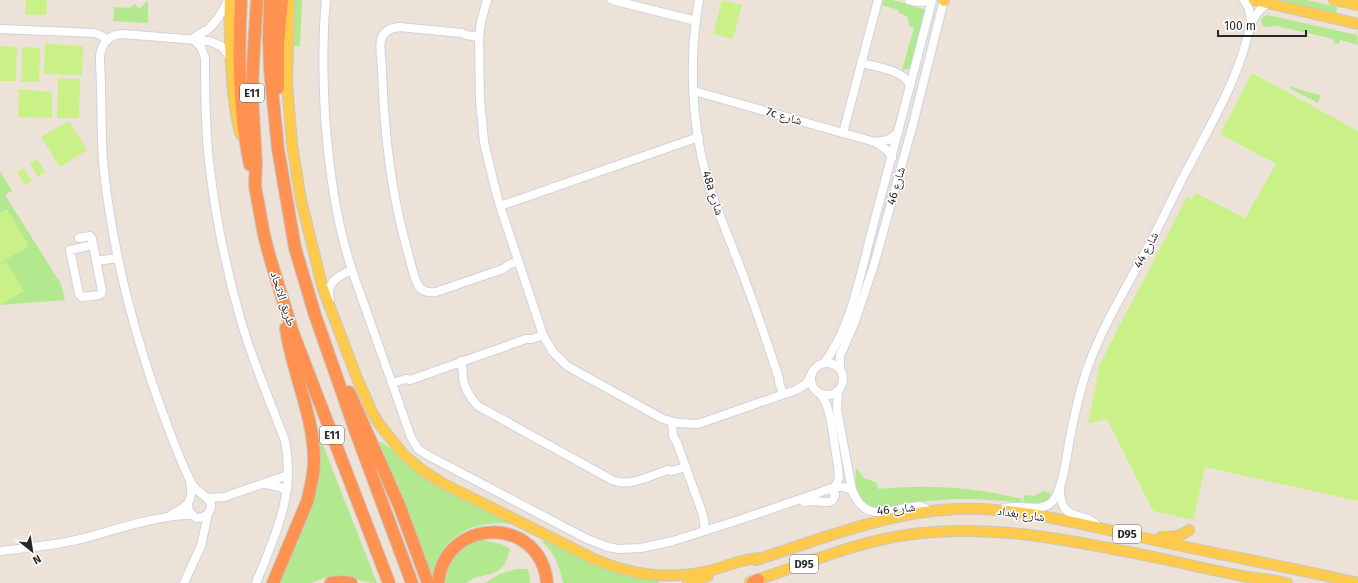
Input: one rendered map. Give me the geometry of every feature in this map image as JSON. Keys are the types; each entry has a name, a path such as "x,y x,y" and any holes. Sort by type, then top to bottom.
{"highway":[{"path":"241,0 240,50 242,101 247,147 255,186"},
{"name":"طريق الاتحاد","path":"257,0 252,72 252,95 256,163 255,186 264,234 282,299 318,399 389,583"},
{"name":"طريق الاتحاد","path":"270,0 270,62 275,117 283,182 295,248 306,289 356,432 412,583"},
{"path":"275,117 278,92 278,44 282,0"},
{"path":"273,583 307,502 314,463 312,436 291,356 282,299"},
{"path":"324,340 340,371 399,505 428,583"},
{"path":"438,583 440,571 444,562 456,546 472,536 488,532 504,533 519,539 532,548 541,561 547,583"},
{"path":"331,583 351,583"}],"main road":[{"name":"E11","path":"229,0 230,57 236,115 242,137 247,147"},
{"path":"289,0 286,72 288,112 297,181 319,278 331,312 367,400 379,424 404,455 422,470 442,483 594,559 624,570 656,575 677,575 708,571 746,560 761,558"},
{"path":"1254,0 1358,24"},
{"path":"1334,0 1346,1 1358,5"},
{"name":"شارع بغداد","path":"688,583 837,533 930,511 956,508 998,510 1048,518 1322,574 1358,583"},
{"name":"شارع بغداد","path":"753,582 850,548 880,540 927,532 974,530 1005,532 1070,540 1287,583"},
{"path":"1137,536 1176,537 1189,530"},
{"path":"1322,574 1358,578"}],"street":[{"path":"194,40 215,22 229,0"},
{"path":"326,0 323,32 322,74 326,141 336,207 353,273 412,441 422,452 533,512 587,539 608,547 630,549 672,541 833,488 843,487 852,490"},
{"path":"487,0 479,34 479,78 482,121 488,163 500,206 542,332 553,352 567,366 663,419 675,423 688,424 705,422 799,389 806,384 816,368 824,363 833,364 843,373 843,383 838,391 832,395 799,389"},
{"path":"612,0 696,21"},
{"name":"48a شارع","path":"699,0 693,56 694,91 699,137 706,174 779,378 783,380 786,393"},
{"path":"843,133 878,0"},
{"path":"909,0 918,2 930,0"},
{"name":"شارع 46","path":"824,363 835,346 848,316 916,66 930,0"},
{"name":"شارع 46","path":"840,369 840,356 842,349 854,324 874,266 913,124 944,0"},
{"path":"1244,0 1250,9 1251,22"},
{"name":"شارع 44","path":"998,510 1014,506 1036,509 1044,507 1053,501 1060,486 1078,403 1093,352 1108,320 1147,250 1223,101 1239,64 1251,22 1258,11 1269,3"},
{"path":"479,34 466,35 462,33 406,28 393,30 384,39 381,53 383,110 391,176 400,223 417,284 426,291 431,293 436,292 503,269 508,265 519,264"},
{"path":"0,29 94,33 107,40"},
{"path":"184,583 199,551 211,505 189,479 171,435 151,378 132,316 118,258 104,170 100,52 103,44 107,40 119,34 210,41 224,48 230,57"},
{"path":"101,74 104,53 110,43 120,38 139,36"},
{"path":"194,40 201,47 205,58 209,161 230,282 254,361 285,441 287,452 288,475 283,511 279,526 256,583"},
{"path":"205,58 210,49 217,44"},
{"path":"861,63 898,73 904,76 910,86"},
{"path":"898,73 907,71 916,66"},
{"name":"7c شارع","path":"694,91 874,142 887,150 892,158"},
{"path":"874,142 888,140 898,132"},
{"path":"500,206 699,137"},
{"path":"79,238 90,236 91,238 93,245 102,292 99,295 82,297 79,294 70,250 93,245"},
{"path":"314,255 321,274 324,277 332,280 343,279 353,273"},
{"path":"96,262 118,258"},
{"path":"331,312 328,290 332,282 338,279"},
{"path":"393,386 406,379 410,380 528,338 532,339 542,332"},
{"path":"458,362 464,373 463,377 470,396 483,410 612,480 620,483 628,483 668,470 673,466 685,464"},
{"path":"779,507 810,501 829,503 834,500 835,497 833,488 839,478 831,421 827,406 812,384 811,375"},
{"name":"شارع 46","path":"838,391 837,410 852,490 861,505 870,511 881,513 920,506 930,511"},
{"path":"675,423 677,441 708,530"},
{"path":"167,517 194,496 224,497 288,475"},
{"path":"189,479 188,508 194,516 203,536"},
{"path":"265,484 280,487 286,490"},
{"name":"شارع 44","path":"1060,486 1061,501 1067,511 1073,515 1090,520 1098,528"},
{"path":"0,551 42,546 83,538 167,517 194,516 200,518 209,512 224,497"}],"green space":[{"path":"26,0 47,0 46,15 25,14"},
{"path":"294,0 302,0 300,46 291,46"},
{"path":"722,0 742,5 733,39 713,34"},
{"path":"883,0 893,0 926,10 911,68 902,70 914,28 909,26 907,17 904,14 899,13 899,10 882,5"},
{"path":"1274,0 1306,0 1337,7 1336,14"},
{"path":"148,1 148,23 113,21 114,7 130,8 135,4 139,9"},
{"path":"1268,15 1357,35 1358,45 1340,40 1339,44 1334,43 1334,39 1276,26 1263,26 1261,20 1263,17"},
{"path":"45,44 83,46 82,75 44,74"},
{"path":"0,46 17,47 16,81 0,81"},
{"path":"22,47 40,48 39,82 21,82"},
{"path":"1252,73 1358,131 1358,501 1205,467 1193,520 1153,511 1107,419 1088,424 1100,364 1118,329 1117,328 1187,197 1192,199 1196,193 1245,218 1276,164 1220,134"},
{"path":"58,78 80,79 79,118 57,118"},
{"path":"1290,86 1321,95 1318,103 1291,89"},
{"path":"19,89 52,92 52,118 18,117"},
{"path":"69,121 87,150 60,167 41,137"},
{"path":"37,159 45,172 38,177 30,164"},
{"path":"23,168 32,181 25,185 17,172"},
{"path":"0,171 12,191 5,195 61,284 65,300 0,305"},
{"path":"7,209 29,246 0,263 0,213"},
{"path":"6,261 24,291 0,305 0,265"},
{"path":"378,441 391,449 413,469 512,522 512,524 501,523 480,525 471,528 454,538 446,546 439,557 432,575 411,518"},
{"path":"319,442 322,443 377,583 337,576 310,583 279,583"},
{"path":"856,468 864,478 877,483 878,489 932,487 968,489 1022,499 1021,503 979,499 936,500 879,510 864,502 858,492 856,487"},
{"path":"1043,491 1053,494 1050,498 1040,503 1023,503 1024,495 1034,496"},
{"path":"543,539 660,581 659,583 563,583 554,556 543,543"},
{"path":"484,540 501,544 510,549 506,562 499,570 490,574 476,577 466,583 441,583 449,561 468,543"},
{"path":"516,569 527,569 530,576 530,583 485,583 500,574"}]}
